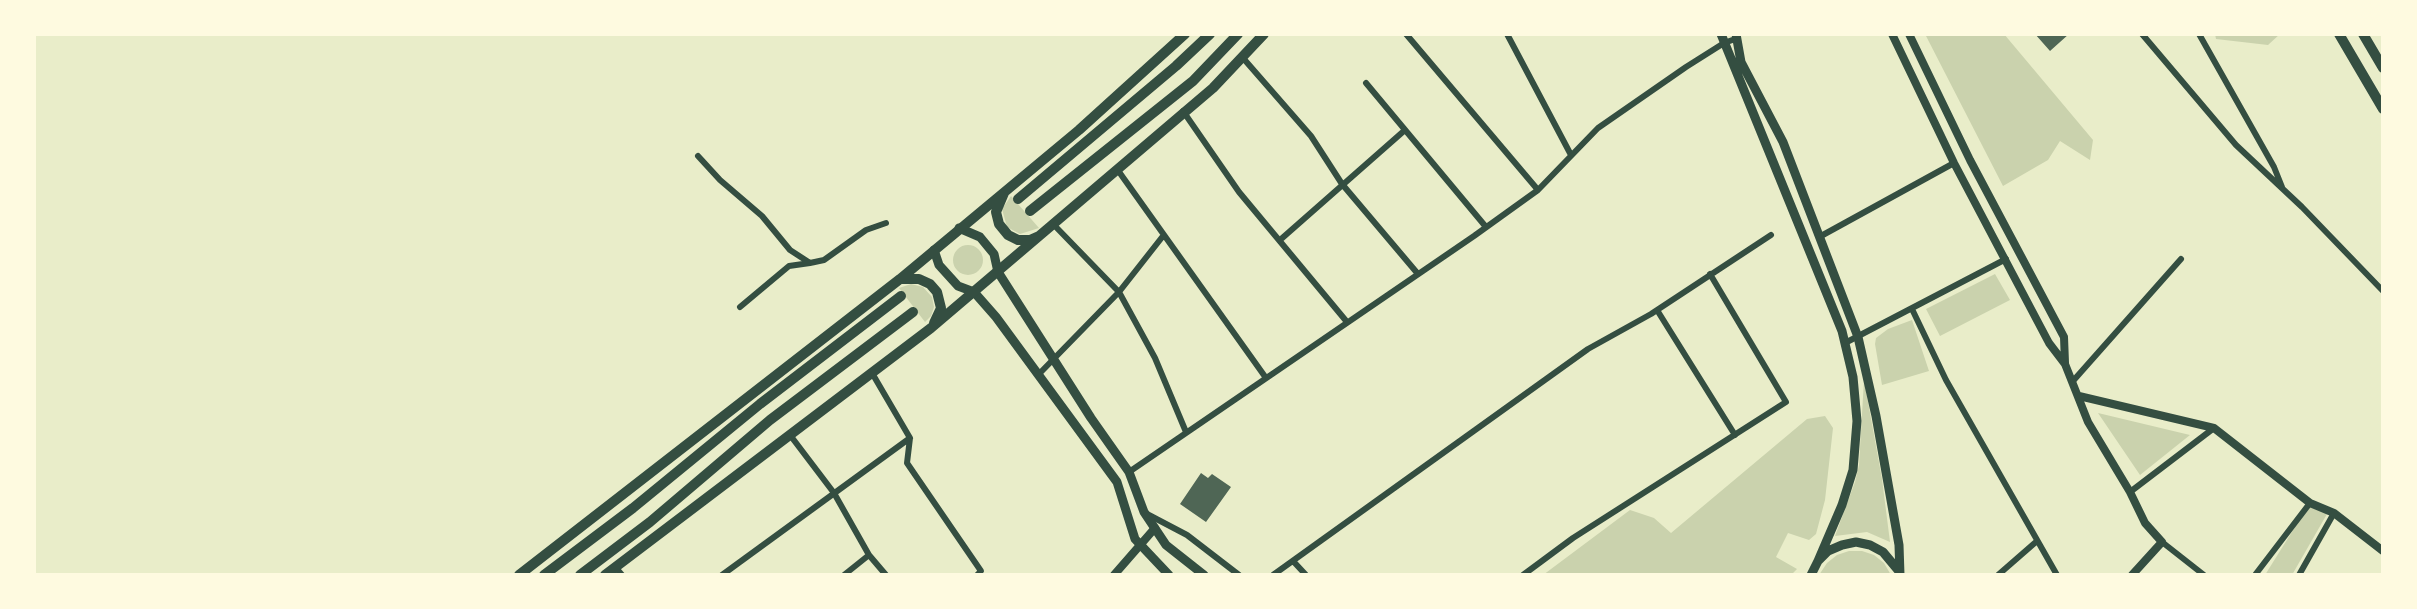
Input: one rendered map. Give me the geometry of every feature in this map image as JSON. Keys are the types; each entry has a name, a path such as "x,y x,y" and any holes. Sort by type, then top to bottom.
{"main road":[{"path":"519,575 900,279 1079,130 1185,34"},
{"path":"1018,199 1210,34"},
{"path":"1030,211 1193,81 1238,34"},
{"path":"605,575 619,571 931,328 1213,88 1264,34"},
{"path":"2339,34 2383,109"},
{"path":"2363,34 2383,68"},
{"path":"1737,36 1741,62 1781,136 1858,337 1899,545 1900,575"},
{"path":"1723,38 1845,343 1853,377 1857,421 1853,470 1842,505 1811,575"},
{"path":"1007,188 996,212 999,224 1008,235 1018,240 1030,240 1044,234"},
{"path":"959,228 980,237 994,254 998,272 1129,472 1144,512 1166,545 1204,575"},
{"path":"934,250 939,265 958,286 974,292 1039,374 1117,482 1135,539 1169,575"},
{"path":"900,279 919,279 937,292 941,308 931,328"},
{"path":"544,575 901,296"},
{"path":"580,575 650,522 770,420 913,312"},
{"path":"1818,561 1828,551 1856,542 1883,552 1894,562 1900,575"}],"street":[{"path":"1406,34 1538,190"},
{"path":"1507,34 1571,155"},
{"path":"1892,34 1954,163 2049,343 2065,364 2088,422 2145,523 2162,542 2204,575"},
{"path":"1909,34 1970,160 2064,337 2065,364"},
{"path":"2142,34 2236,145 2383,291"},
{"path":"2199,34 2284,190"},
{"path":"1129,472 1538,190 1598,128 1723,38 1737,36"},
{"path":"1243,58 1311,136 1342,184 1418,274"},
{"path":"1366,83 1486,227"},
{"path":"1183,111 1239,192 1347,322"},
{"path":"1280,240 1405,130"},
{"path":"698,156 720,180 762,216 790,250 810,263"},
{"path":"1821,236 1954,163"},
{"path":"1117,169 1266,378"},
{"path":"740,307 789,266 824,260 866,230 886,223"},
{"path":"1054,225 1119,292 1155,358 1186,432"},
{"path":"1273,575 1588,349 1657,310 1771,235"},
{"path":"1039,374 1119,292 1163,236"},
{"path":"1845,343 2006,259"},
{"path":"2073,381 2181,259"},
{"path":"1523,575 1573,538 1786,402 1710,274"},
{"path":"1912,309 1946,380 2057,575"},
{"path":"1657,310 1735,435"},
{"path":"871,372 910,438 907,463 981,571 977,575"},
{"path":"2079,396 2214,428 2310,503 2334,513 2383,551"},
{"path":"2130,492 2214,428"},
{"path":"790,435 834,493 869,555 886,575"},
{"path":"722,575 910,438"},
{"path":"2255,575 2310,503"},
{"path":"1144,512 1187,535 1239,575"},
{"path":"2299,575 2334,513"},
{"path":"1114,575 1155,528"},
{"path":"1998,575 2037,541"},
{"path":"2132,575 2162,542"},
{"path":"844,575 869,555"},
{"path":"1293,561 1306,575"}],"green space":[{"path":"1925,34 2004,34 2093,140 2090,160 2060,141 2048,160 2003,186"},
{"path":"2215,34 2280,34 2268,45 2216,39"},
{"path":"1011,196 1039,228 1020,234 1007,227 1002,209"},
{"path":"968,245 979,249 983,260 979,271 968,275 957,271 953,260 957,249"},
{"path":"1995,274 2010,300 1940,336 1926,309"},
{"path":"911,284 923,287 932,297 934,307 925,322 899,288"},
{"path":"1912,320 1929,371 1882,385 1876,338 1888,329"},
{"path":"1864,380 1890,542 1867,532 1835,536 1859,465"},
{"path":"2098,413 2190,435 2140,475"},
{"path":"1825,416 1833,428 1825,500 1816,534 1809,540 1788,533 1776,557 1797,569 1791,575 1543,575 1630,510 1654,518 1671,533 1807,419"},
{"path":"2310,503 2327,514 2292,575 2265,575"},
{"path":"1849,551 1874,555 1884,563 1891,575 1819,575 1837,555"}],"building":[{"path":"2035,34 2069,34 2050,51"},
{"path":"1201,473 1208,478 1212,474 1231,487 1206,522 1180,504"}]}
